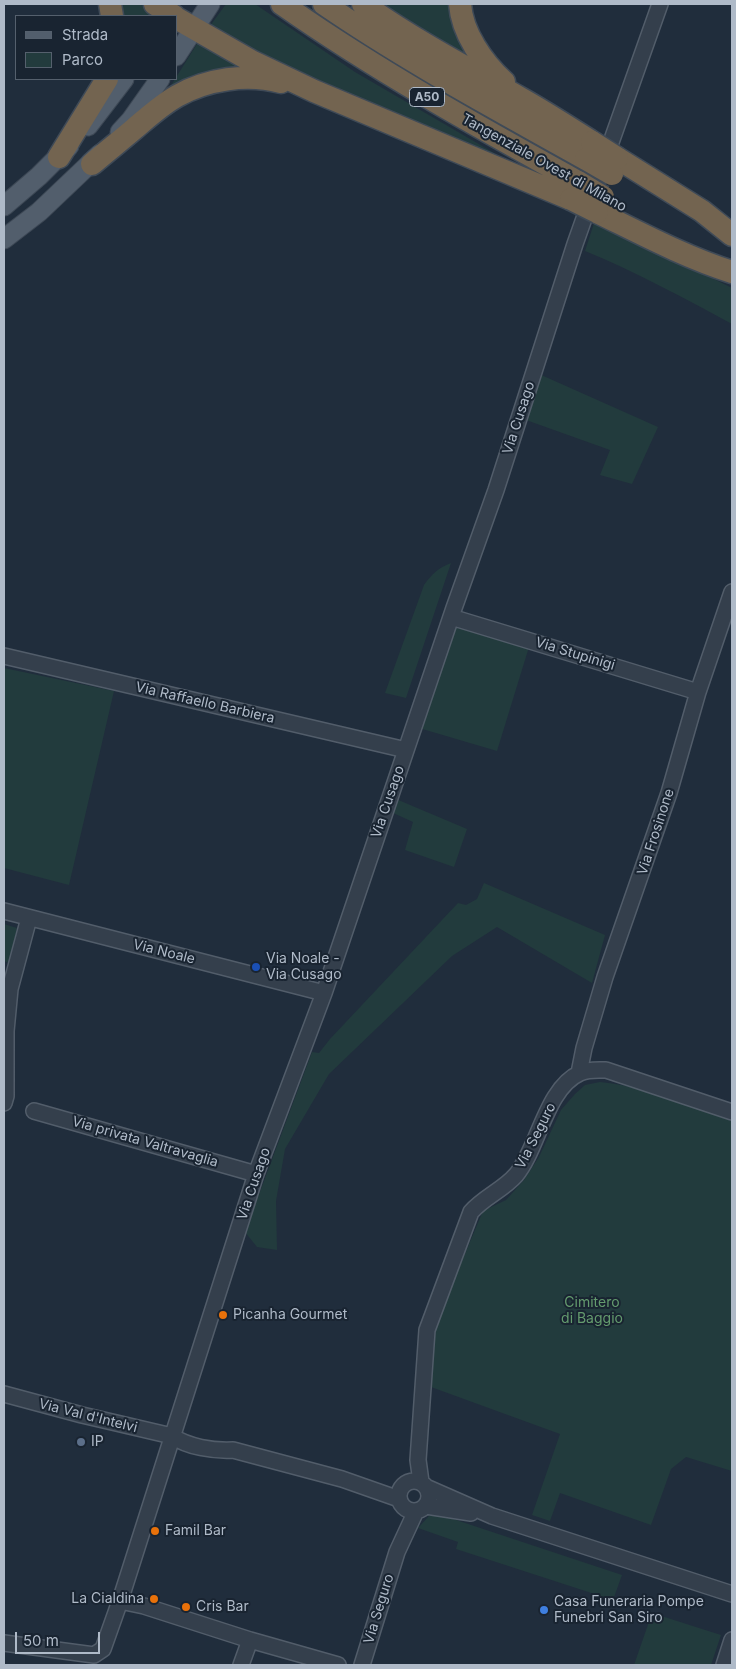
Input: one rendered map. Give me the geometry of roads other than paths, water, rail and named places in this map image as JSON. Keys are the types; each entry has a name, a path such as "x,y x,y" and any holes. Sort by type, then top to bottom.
{"highway":[{"name":"Tangenziale Ovest di Milano","path":"282,4 343,46 574,190 732,270"},
{"name":"Tangenziale Ovest di Milano","path":"324,4 410,59 473,96 589,150 732,242"},
{"path":"363,4 453,60 523,99"},
{"path":"460,4 469,36 489,66 523,99 589,150"},
{"path":"178,17 253,62 314,91 574,190"},
{"path":"92,164 154,112 177,96 212,82 232,78 277,81 314,91"},
{"path":"59,157 106,80"},
{"path":"615,166 702,211 732,235"}],"main road":[{"path":"173,14 210,4"},
{"path":"4,206 59,157 96,116 123,80"},
{"path":"4,239 39,212 92,164 130,120 159,80"}],"street":[{"name":"Via Cusago","path":"4,1643 94,1655 103,1649 256,1174 324,993 496,490 575,244 660,4"},
{"name":"Via Frosinone","path":"579,1073 584,1048 600,995 670,793 698,692 732,592"},
{"name":"Via Stupinigi","path":"451,617 698,692"},
{"name":"Via Raffaello Barbiera","path":"4,656 406,750"},
{"name":"Via Noale","path":"4,911 324,993"},
{"path":"4,1103 6,1096 6,1031 10,989 29,918"},
{"path":"579,1073 606,1070 732,1112"},
{"name":"Via Seguro","path":"362,1665 397,1552 418,1460 428,1325 471,1212 477,1205 516,1176 558,1093 579,1073"},
{"name":"Via privata Valtravaglia","path":"34,1111 256,1174"},
{"name":"Via Val d'Intelvi","path":"4,1394 172,1436 179,1441 202,1447 215,1450 233,1450 342,1478 409,1499 492,1516"},
{"name":"Via Seguro","path":"409,1499 429,1496 424,1485 418,1460"},
{"path":"409,1499 412,1481 492,1516 732,1594"},
{"path":"120,1601 144,1606 250,1640 338,1665"},
{"path":"242,1665 250,1640"},
{"path":"724,1665 732,1640"}],"place":[{"name":"Via Noale - Via Cusago","path":"256,967"},
{"name":"Picanha Gourmet","path":"223,1315"},
{"name":"IP","path":"81,1442"},
{"name":"Famil Bar","path":"155,1531"},
{"name":"La Cialdina","path":"154,1599"},
{"name":"Cris Bar","path":"186,1607"},
{"name":"Casa Funeraria Pompe Funebri San Siro","path":"544,1610"}],"park label":[{"name":"Cimitero di Baggio","path":"592,1312"}]}
